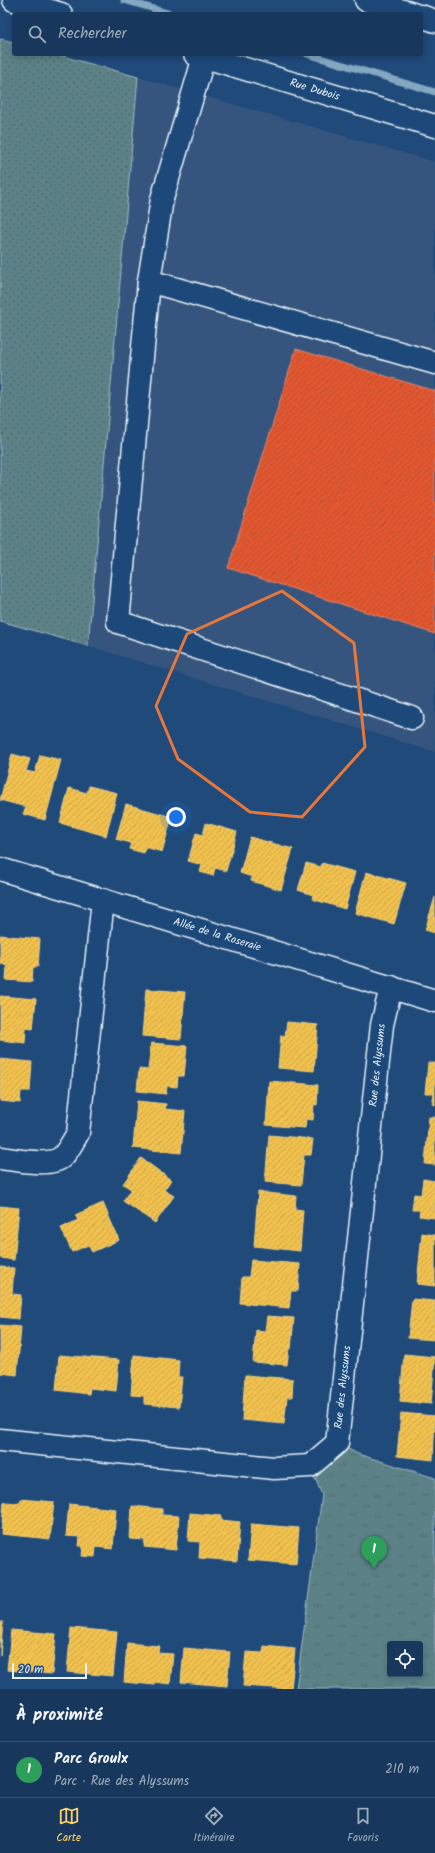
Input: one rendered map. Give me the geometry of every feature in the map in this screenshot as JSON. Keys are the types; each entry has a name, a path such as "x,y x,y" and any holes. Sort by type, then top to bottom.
{"main road":[{"path":"14,0 54,12"},
{"path":"366,0 406,8"},
{"path":"423,17 435,20"},
{"path":"199,56 162,199 149,280 118,622 412,718"},
{"name":"Rue Dubois","path":"202,56 435,126"},
{"path":"149,280 435,363"},
{"name":"Allée de la Roseraie","path":"0,870 435,1001"},
{"path":"0,1158 45,1162 61,1158 78,1133 103,900"},
{"name":"Rue des Alyssums","path":"0,1440 274,1468 310,1466 337,1443 382,1025 391,987"}],"highlighted area":[{"path":"282,591 354,643 365,747 302,817 250,812 178,759 156,706 187,634"}],"shaded area":[{"path":"138,77 435,162 435,752 88,646 116,166"}],"green space":[{"path":"0,39 12,42 12,56 62,56 138,77 88,646 0,621"},
{"path":"337,1443 358,1454 435,1478 435,1689 296,1689 322,1495 310,1466"}],"building: Logements":[{"path":"12,754 30,759 26,771 35,773 40,755 61,760 45,820 23,814 26,807 0,800"},
{"path":"89,786 117,793 106,836 60,823 69,788 87,793"},
{"path":"126,804 172,817 162,852 145,847 144,853 129,849 131,843 116,839"},
{"path":"206,823 237,832 226,871 215,868 213,876 200,872 202,865 188,861 196,833 203,835"},
{"path":"250,837 293,849 281,890 251,881 252,877 240,873"},
{"path":"306,863 321,867 322,863 355,872 345,909 312,899 313,895 298,890"},
{"path":"366,872 406,883 394,924 355,913"},
{"path":"435,897 435,933 425,930"},
{"path":"0,935 40,939 38,967 33,967 32,982 6,980 7,965 0,964"},
{"path":"146,989 185,992 181,1039 142,1036"},
{"path":"0,996 36,999 33,1029 26,1028 25,1043 0,1040"},
{"path":"287,1022 318,1025 314,1071 278,1068 281,1035 285,1036"},
{"path":"151,1043 187,1046 184,1076 178,1076 177,1087 167,1086 166,1094 137,1091 139,1069 148,1070"},
{"path":"0,1059 32,1062 30,1091 21,1091 20,1103 0,1101"},
{"path":"428,1063 435,1063 435,1105 432,1104 434,1093 425,1093"},
{"path":"269,1081 318,1085 317,1105 314,1104 313,1120 306,1119 305,1128 266,1125"},
{"path":"137,1101 166,1104 165,1109 185,1111 181,1153 133,1148"},
{"path":"429,1117 435,1117 435,1165 425,1164"},
{"path":"269,1135 313,1139 311,1155 304,1155 301,1185 265,1182"},
{"path":"141,1158 171,1180 164,1190 174,1196 155,1223 123,1201 131,1189 123,1184"},
{"path":"423,1179 435,1181 435,1218 419,1216 420,1210 412,1210 414,1194 421,1195"},
{"path":"258,1192 296,1196 295,1209 303,1210 300,1251 254,1246"},
{"path":"103,1203 119,1240 92,1252 88,1245 72,1252 61,1228 78,1220 75,1215"},
{"path":"0,1206 19,1208 14,1260 0,1258"},
{"path":"422,1233 435,1235 435,1286 417,1284"},
{"path":"251,1260 300,1264 298,1291 291,1291 289,1308 240,1303 242,1277 249,1277"},
{"path":"0,1267 14,1268 12,1294 21,1295 19,1319 0,1317"},
{"path":"412,1299 435,1301 435,1340 408,1338"},
{"path":"267,1316 294,1318 291,1349 289,1348 287,1365 253,1362 256,1330 265,1331"},
{"path":"0,1325 21,1327 17,1375 0,1373"},
{"path":"404,1354 435,1357 431,1404 400,1401"},
{"path":"59,1355 119,1360 116,1391 90,1388 89,1394 56,1390"},
{"path":"134,1355 179,1360 178,1377 182,1377 179,1407 144,1404 144,1396 131,1395"},
{"path":"245,1375 293,1379 292,1397 287,1397 284,1424 242,1420"},
{"path":"401,1413 435,1416 433,1460 397,1456"},
{"path":"21,1499 54,1502 50,1539 1,1534 4,1502 20,1503"},
{"path":"69,1504 116,1509 113,1549 96,1547 95,1557 82,1556 83,1546 79,1546 80,1537 66,1536"},
{"path":"132,1506 162,1509 162,1515 179,1516 176,1550 144,1547 145,1540 130,1539"},
{"path":"190,1513 221,1516 221,1520 240,1522 237,1561 199,1558 200,1542 188,1541"},
{"path":"251,1524 299,1528 296,1564 248,1560"},
{"path":"0,1622 3,1622 0,1656"},
{"path":"71,1628 117,1632 113,1676 67,1672"},
{"path":"11,1630 56,1634 52,1674 7,1670"},
{"path":"127,1643 159,1646 158,1653 173,1654 170,1684 155,1682 155,1685 124,1682"},
{"path":"264,1646 295,1649 291,1689 243,1686 246,1652 263,1653"},
{"path":"184,1648 230,1652 227,1686 181,1682"}],"building: Commerces":[{"path":"296,349 435,391 435,634 228,568"}],"waterway":[{"path":"124,0 164,12"},
{"path":"314,56 435,92"}],"place":[{"name":"Parc Groulx","path":"374,1569"}]}
